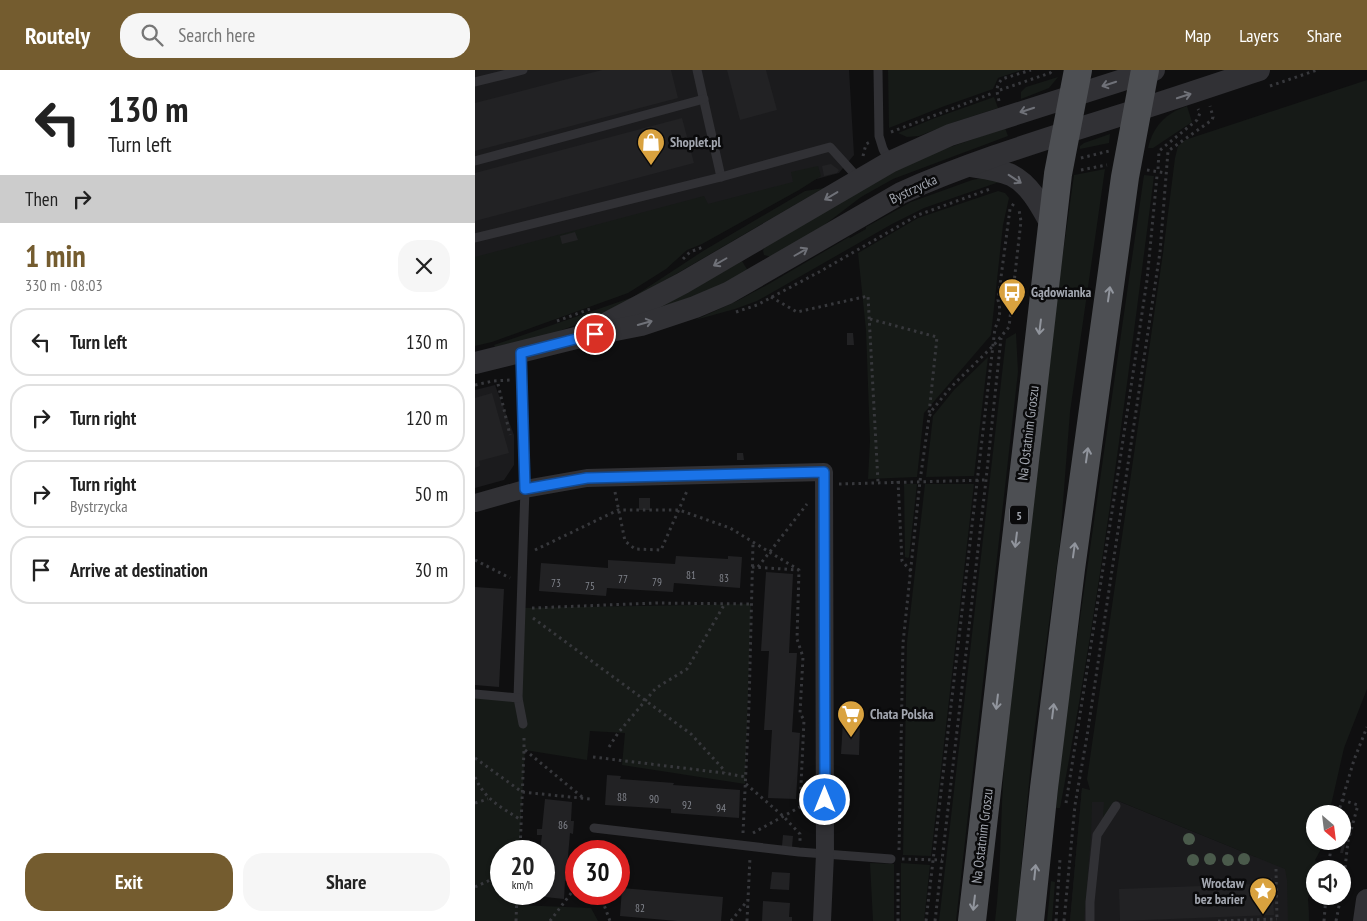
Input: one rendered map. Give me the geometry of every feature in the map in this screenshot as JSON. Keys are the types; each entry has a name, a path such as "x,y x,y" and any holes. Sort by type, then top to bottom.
{"main road":[{"path":"1030,921 1071,569 1125,178 1138,110 1148,71"},
{"name":"Na Ostatnim Groszu","path":"972,921 1058,174 1076,83"}],"street":[{"name":"Bystrzycka","path":"475,363 641,325 695,307 728,293 901,193 930,180 1067,132 1259,70"},
{"name":"Bystrzycka","path":"580,338 762,238 855,174 890,162 1076,83 1148,71"},
{"path":"969,165 1004,173 1018,180 1034,196 1052,226"},
{"path":"762,238 754,248 755,259 763,267 776,266"},
{"path":"475,503 525,489 587,478 824,472 825,854 822,921"},
{"path":"1364,921 1367,900"}],"lane":[{"path":"475,82 523,70"},
{"path":"697,70 721,177"},
{"path":"878,70 879,136 890,162"},
{"path":"475,161 704,99"},
{"path":"475,238 721,177 830,147 855,174"},
{"path":"521,353 525,489 518,698 523,724"},
{"path":"475,694 518,698"},
{"path":"1090,921 1090,902 1097,835 1116,806"},
{"path":"594,828 746,843 799,852 895,859"}],"path":[{"path":"997,92 996,88 1001,80 1031,70"},
{"path":"855,174 856,165 863,157 867,144 879,136 1050,73 1053,70"},
{"path":"1065,810 1116,490 1145,289 1159,151 1197,120 1200,113 1198,107"},
{"path":"1064,921 1076,796 1087,736 1158,261 1168,152 1212,120 1211,107"},
{"path":"1075,159 1110,151"},
{"path":"1072,172 1108,165"},
{"path":"1157,172 1166,174"},
{"path":"926,921 977,480 993,346 995,328 998,322 1000,307 998,300 1007,225 1010,209 1013,204 1018,202 1021,221 1009,327 993,346 951,387 933,409 929,417"},
{"path":"679,263 690,252 710,243"},
{"path":"771,297 797,312 869,296 878,482"},
{"path":"553,322 599,306"},
{"path":"870,319 937,336 903,643 895,859 897,921"},
{"path":"935,921 1001,337"},
{"path":"475,385 523,379"},
{"path":"612,477 625,541 635,549 661,550 694,476"},
{"path":"758,567 812,497 825,484 986,480"},
{"path":"898,481 902,561 911,571"},
{"path":"523,556 619,510 679,510 729,528 799,570"},
{"path":"747,921 745,784 753,543"},
{"path":"475,560 522,584"},
{"path":"752,566 799,570"},
{"path":"746,843 783,816 800,807 804,720 800,712 803,657 797,639 799,570"},
{"path":"521,608 656,603 751,604"},
{"path":"609,747 618,733 656,688 687,668 724,604"},
{"path":"521,608 691,734 724,770 724,773"},
{"path":"520,840 524,750 523,724"},
{"path":"1341,805 1354,760 1367,728"},
{"path":"524,750 583,798"},
{"path":"475,758 523,792 590,799"},
{"path":"593,758 746,777"},
{"path":"475,777 479,787 488,799 521,820"},
{"path":"745,784 783,816 800,834 799,852"},
{"path":"475,803 488,799"},
{"path":"1342,800 1359,806 1348,841 1346,860"},
{"path":"1056,921 1060,856"},
{"path":"895,859 942,860"},
{"path":"1217,921 1265,917 1277,920 1275,869"},
{"path":"475,887 490,880"},
{"path":"731,921 748,900"},
{"path":"549,921 565,901"},
{"path":"516,921 517,905"},
{"path":"604,905 610,921"},
{"path":"1324,921 1325,905"},
{"path":"1337,921 1340,905"}],"shaded area":[{"path":"475,70 849,70 854,155 839,173 475,270"},
{"path":"888,70 1022,70 998,78 993,89 889,128"},
{"path":"1058,77 1049,88 1021,99 1021,92 1026,87"},
{"path":"1367,80 1367,689 1344,748 1331,805 1306,805 1306,850 1320,850 1315,860 1306,860 1306,905 1308,905 1309,921 1288,921 1285,869 1116,800 1105,818 1103,818 1104,802 1092,802 1084,921 1070,921 1082,788 1090,790 1087,779 1175,158 1178,146 1185,140"},
{"path":"994,97 998,108 919,136 907,137 898,133 935,118"},
{"path":"1187,106 1192,122 1153,148 1148,148 1153,133 1161,121 1173,112"},
{"path":"1005,128 1008,136 893,179 861,197 819,229 772,257 764,255 764,247 897,170 936,152"},
{"path":"1110,134 1109,143 1080,149 1080,146 1084,143"},
{"path":"818,166 821,176 702,244 687,250 666,269 628,293 492,342 475,346 475,257 704,196 708,204 793,182 791,172"},
{"path":"1105,169 1070,412 1060,542 1033,741 1016,921 995,921 999,880 1005,755 1060,275 1074,175"},
{"path":"1144,175 1154,176 1123,414 1088,651 1060,808 1056,808 1065,722"},
{"path":"982,178 1002,181 924,208 892,224 757,301 695,320 767,285 911,202"},
{"path":"824,188 633,299 581,323 551,334 495,347 494,345 633,297 703,251 805,191"},
{"path":"998,191 1005,193 1009,198 1003,225 991,335 924,413 917,477 868,479 870,441 866,330 858,253 918,218"},
{"path":"742,261 748,271 716,288 655,310"},
{"path":"1016,333 1018,372 956,921 939,921 1006,339"},
{"path":"988,357 974,476 926,477 933,416 954,390"},
{"path":"495,385 514,435 514,465 504,480 475,488 475,390"},
{"path":"904,484 917,484 908,558 905,557"},
{"path":"925,484 974,484 931,856 903,855 907,642"},
{"path":"751,604 745,784 622,765 625,733 590,731 587,760 525,750 520,840 490,840 490,905 591,908 598,921 475,921 475,694 518,698 521,608"},
{"path":"1082,788 1256,857 1315,860 1306,860 1306,905 1308,905 1309,921 1070,921"},
{"path":"870,863 894,864 894,921 873,921"},
{"path":"901,863 930,865 924,921 901,921"},
{"path":"1051,881 1055,882 1052,921 1047,921"}],"building":[{"path":"602,70 671,70 678,98 475,151 475,103"},
{"path":"727,70 766,70 777,110 740,120"},
{"path":"682,118 694,163 475,221 475,173"},
{"path":"831,164 839,170 837,173 824,176 822,166"},
{"path":"575,232 578,240 562,244 560,236"},
{"path":"847,333 853,333 854,345 847,345"},
{"path":"492,393 509,453 479,461 480,466 475,468 475,398"},
{"path":"737,453 743,453 744,460 737,460"},
{"path":"639,498 650,498 650,510 639,510"},
{"path":"676,556 728,559 728,556 742,557 740,588 674,583 673,592 607,588 606,596 539,591 541,563 608,568 608,560 675,564"},
{"path":"766,572 793,574 789,653 797,653 792,732 800,733 796,799 768,798 772,730 764,730 769,651 761,651"},
{"path":"475,587 504,589 499,687 475,685"},
{"name":"Chata Polska","path":"843,721 860,722 859,755 841,754"},
{"path":"607,775 621,776 620,779 674,783 673,785 740,790 739,818 671,813 671,809 605,805"},
{"path":"545,799 572,802 571,821 574,821 573,834 570,833 569,840 565,840 564,899 555,898 555,840 541,840 542,835 537,835 537,829 542,829"},
{"path":"783,835 793,836 792,847 782,846"},
{"path":"772,872 790,873 789,890 770,889"},
{"path":"1272,878 1274,915 1120,921 1119,889 1257,884 1256,879"},
{"path":"630,889 723,897 721,921 677,921 620,916 621,905 630,905"},
{"path":"763,901 790,903 789,917 792,917 792,921 762,921"}],"place":[{"name":"Shoplet.pl","path":"651,166"},
{"name":"Gądowianka","path":"1012,316"},
{"name":"Chata Polska","path":"851,738"},
{"name":"Wrocław bez barier","path":"1263,915"}],"route":[{"path":"595,334 521,353 525,489 587,478 824,472 825,800"}]}
